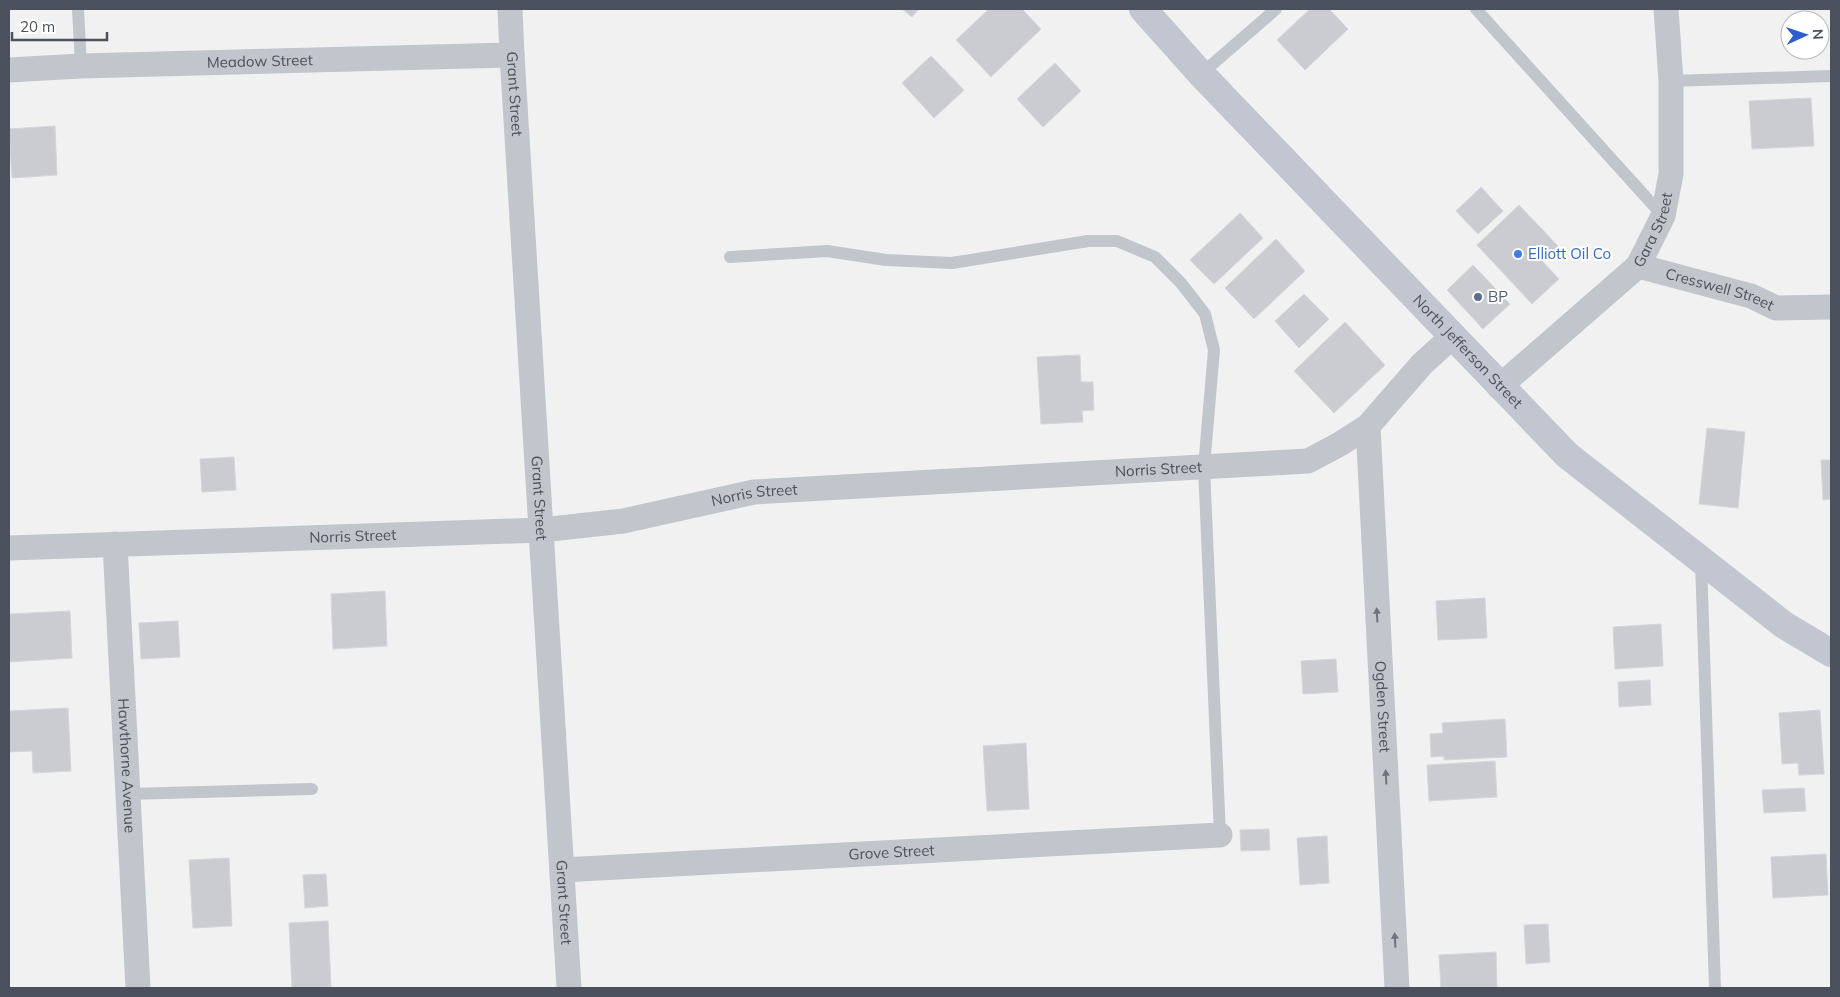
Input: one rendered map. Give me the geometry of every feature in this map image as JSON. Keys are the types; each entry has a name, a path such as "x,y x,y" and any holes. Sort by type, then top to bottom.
{"main road":[{"name":"North Jefferson Street","path":"1143,9 1201,74 1567,456 1784,625 1831,653"}],"street":[{"name":"Grant Street","path":"510,9 569,988"},
{"name":"Gara Street","path":"1499,386 1638,266 1663,216 1671,174 1671,81 1666,9"},
{"name":"Meadow Street","path":"9,70 81,66 512,55"},
{"name":"Cresswell Street","path":"1638,266 1751,296 1776,308 1831,307"},
{"name":"Norris Street","path":"9,548 542,530 623,521 754,492 1308,461 1368,426 1422,364 1453,336"},
{"name":"Ogden Street","path":"1368,426 1397,988"},
{"name":"Hawthorne Avenue","path":"115,544 138,988"},
{"name":"Grove Street","path":"562,870 1220,835"}],"lane":[{"path":"78,9 81,66"},
{"path":"1201,74 1276,9"},
{"path":"1476,9 1663,216"},
{"path":"1671,81 1831,76"},
{"path":"730,257 827,251 886,260 952,263 1088,241 1117,241 1155,257 1182,283 1205,314 1214,350 1204,466 1220,835"},
{"path":"1700,561 1716,988"},
{"path":"128,794 312,789"}],"building":[{"path":"902,9 919,9 912,17"},
{"path":"989,9 1022,9 1041,29 991,77 956,40"},
{"path":"1310,9 1329,9 1348,29 1305,70 1277,40"},
{"path":"931,56 964,90 934,118 902,83"},
{"path":"1055,63 1081,91 1043,127 1017,99"},
{"path":"1811,98 1814,146 1752,149 1749,101"},
{"path":"55,126 57,175 12,178 9,129"},
{"path":"1481,187 1503,211 1478,234 1456,211"},
{"name":"Elliott Oil Co","path":"1519,205 1558,246 1542,261 1559,279 1532,304 1477,245"},
{"path":"1240,213 1263,238 1214,284 1190,260"},
{"path":"1276,239 1305,271 1254,319 1225,288"},
{"name":"BP","path":"1473,265 1510,304 1483,329 1447,290"},
{"path":"1304,294 1329,319 1299,348 1275,321"},
{"path":"1345,322 1385,365 1334,413 1294,371"},
{"path":"1080,355 1081,382 1093,382 1094,410 1082,411 1083,422 1041,424 1037,357"},
{"path":"1707,428 1745,432 1738,508 1699,504"},
{"path":"234,457 236,490 202,492 200,459"},
{"path":"1821,460 1831,460 1831,499 1823,500"},
{"path":"385,591 387,646 333,649 331,594"},
{"path":"1485,598 1487,638 1438,640 1436,601"},
{"path":"70,611 72,658 9,662 9,614"},
{"path":"178,621 180,657 141,659 139,623"},
{"path":"1661,624 1663,666 1615,669 1613,627"},
{"path":"1336,659 1338,692 1303,694 1301,661"},
{"path":"1650,680 1651,705 1619,707 1618,682"},
{"path":"68,708 71,771 33,773 32,751 9,752 9,711"},
{"path":"1820,710 1824,774 1799,775 1798,763 1782,764 1779,713"},
{"path":"1505,719 1507,757 1444,760 1444,756 1431,757 1430,734 1443,733 1442,723"},
{"path":"1026,743 1029,809 987,811 983,746"},
{"path":"1495,761 1497,797 1429,801 1427,765"},
{"path":"1804,788 1806,811 1764,813 1762,790"},
{"path":"1269,829 1270,850 1241,851 1240,830"},
{"path":"1327,836 1329,883 1300,885 1297,838"},
{"path":"1826,854 1828,895 1773,898 1771,857"},
{"path":"229,858 232,926 193,928 189,860"},
{"path":"326,874 328,906 305,908 303,875"},
{"path":"328,921 331,987 292,988 289,923"},
{"path":"1548,924 1550,962 1526,964 1524,925"},
{"path":"1496,952 1497,988 1441,988 1439,955"}],"place":[{"name":"Elliott Oil Co","path":"1518,254"},
{"name":"BP","path":"1478,297"}]}
